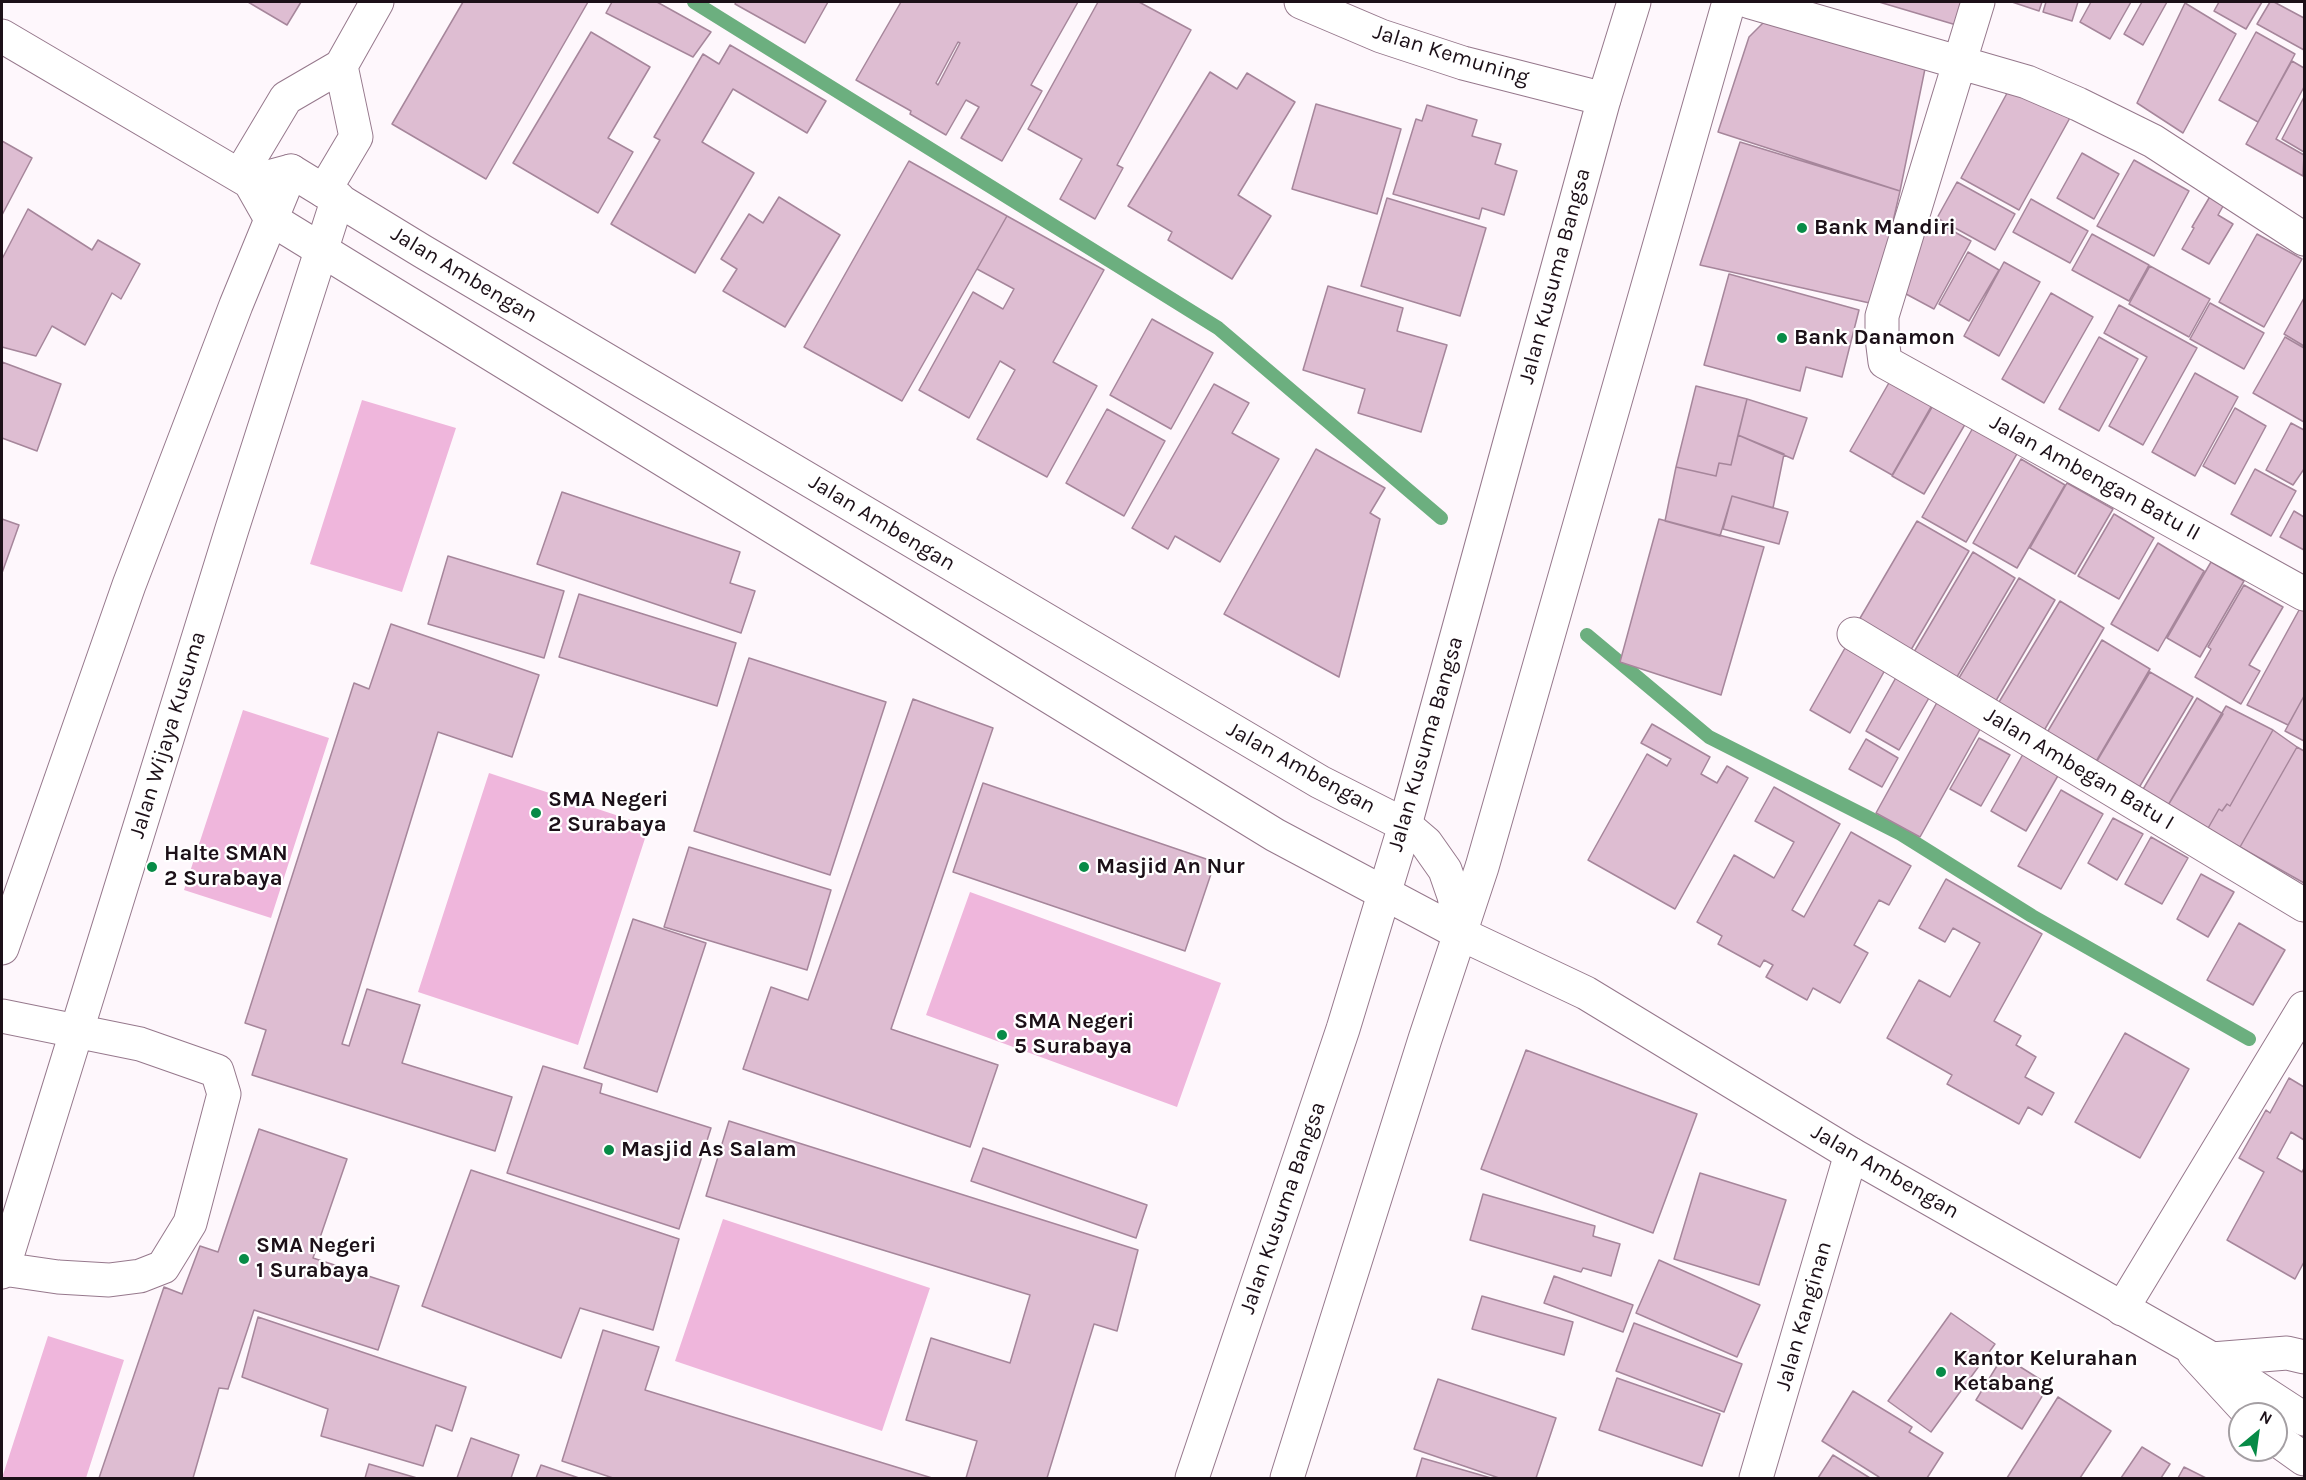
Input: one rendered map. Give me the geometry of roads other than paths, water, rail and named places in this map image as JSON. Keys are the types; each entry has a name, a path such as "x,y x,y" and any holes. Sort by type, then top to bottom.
{"main road":[{"path":"245,178 286,98 341,66 376,2"},
{"name":"Jalan Kemuning","path":"1301,2 1381,36 1463,63 1604,99"},
{"name":"Jalan Kusuma Bangsa","path":"1192,1479 1342,1029 1404,825 1604,99 1634,2"},
{"path":"1287,1479 1425,1039 1482,867 1728,2"},
{"path":"1750,2 2027,82 2153,141 2304,239"},
{"path":"1959,62 1978,2"},
{"path":"2,36 245,178 291,171"},
{"name":"Jalan Ambengan Batu II","path":"1959,62 1882,316 1885,362 2304,594"},
{"name":"Jalan Wijaya Kusuma","path":"2,1271 320,250 331,195 356,137 341,66"},
{"path":"2,948 129,585 291,171"},
{"name":"Jalan Ambengan","path":"291,171 422,251 1320,782 1404,825 1426,843 1445,870 1454,896 1461,934"},
{"name":"Jalan Ambengan","path":"245,178 271,219 1275,835 1461,934 1586,993 1851,1154 2199,1352 2304,1419"},
{"name":"Jalan Ambegan Batu I","path":"1854,634 2304,905"},
{"path":"2122,1309 2304,1008"},
{"path":"2,1016 140,1044 217,1071 224,1094 190,1223 163,1267 140,1276 109,1281 2,1271"},
{"name":"Jalan Kanginan","path":"1756,1479 1851,1154"},
{"path":"2199,1352 2287,1353 2304,1357"},
{"path":"2199,1352 2240,1402"},
{"path":"2288,1447 2304,1459"}],"waterway":[{"path":"694,2 1218,328 1441,518"},
{"path":"1587,635 1709,737 1901,834 2032,916 2249,1039"}],"place":[{"name":"Bank Mandiri","path":"1802,228"},
{"name":"Bank Danamon","path":"1782,338"},
{"name":"SMA Negeri 2 Surabaya","path":"536,813"},
{"name":"Halte SMAN 2 Surabaya","path":"152,867"},
{"name":"Masjid An Nur","path":"1084,867"},
{"name":"SMA Negeri 5 Surabaya","path":"1002,1035"},
{"name":"Masjid As Salam","path":"609,1150"},
{"name":"SMA Negeri 1 Surabaya","path":"244,1259"},
{"name":"Kantor Kelurahan Ketabang","path":"1941,1372"}]}
